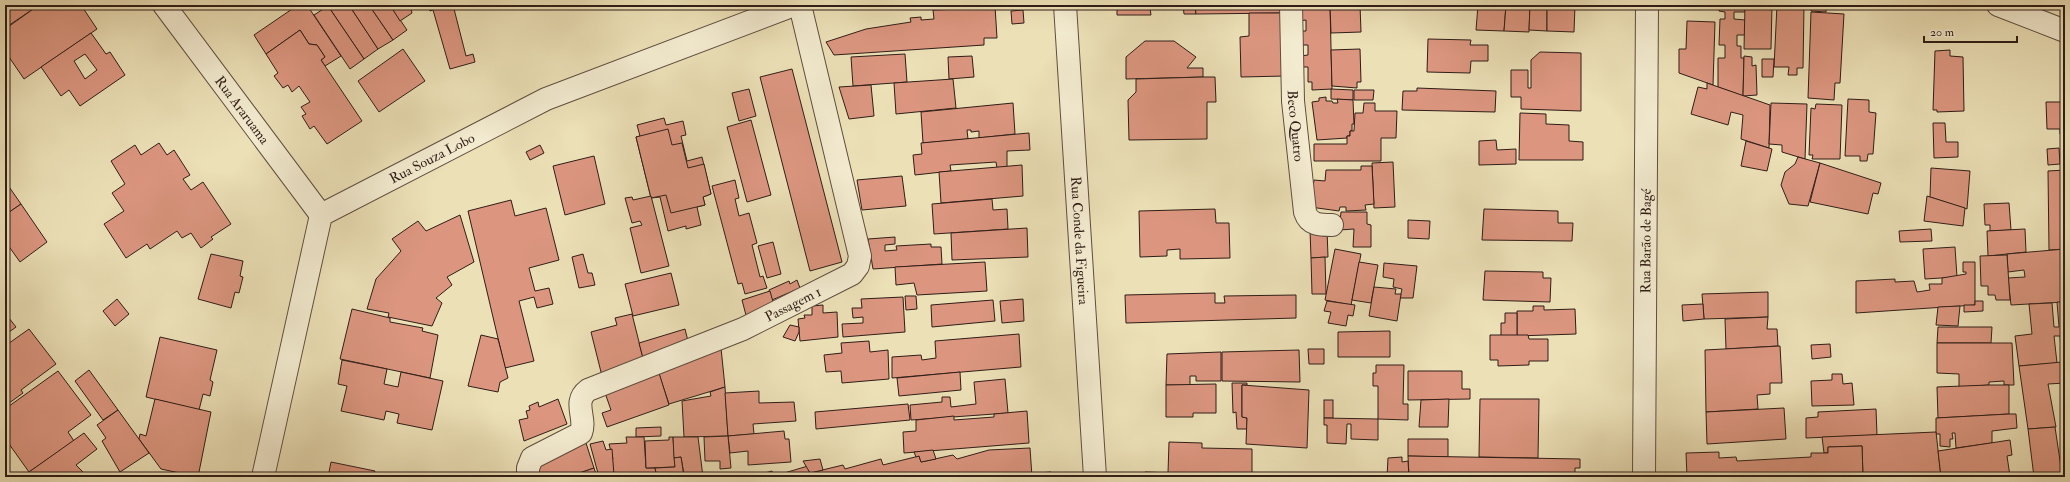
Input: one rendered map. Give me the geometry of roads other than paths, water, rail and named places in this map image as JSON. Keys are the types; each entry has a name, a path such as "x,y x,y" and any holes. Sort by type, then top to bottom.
{"street":[{"name":"Rua Araruama","path":"164,5 321,214"},
{"name":"Rua Souza Lobo","path":"321,214 546,99 794,5"},
{"name":"Passagem 1","path":"528,477 528,468 532,458 581,433 583,421 580,400 583,394 588,390 744,329 852,274 858,266 860,256 800,5"},
{"name":"Rua Conde da Figueira","path":"1066,5 1095,477"},
{"name":"Beco Quatro","path":"1291,5 1294,101 1305,212 1307,218 1312,223 1332,225"},
{"name":"Rua Barão de Bagé","path":"1644,477 1647,5"},
{"path":"1998,5 2065,31"},
{"path":"263,477 321,214"}]}
